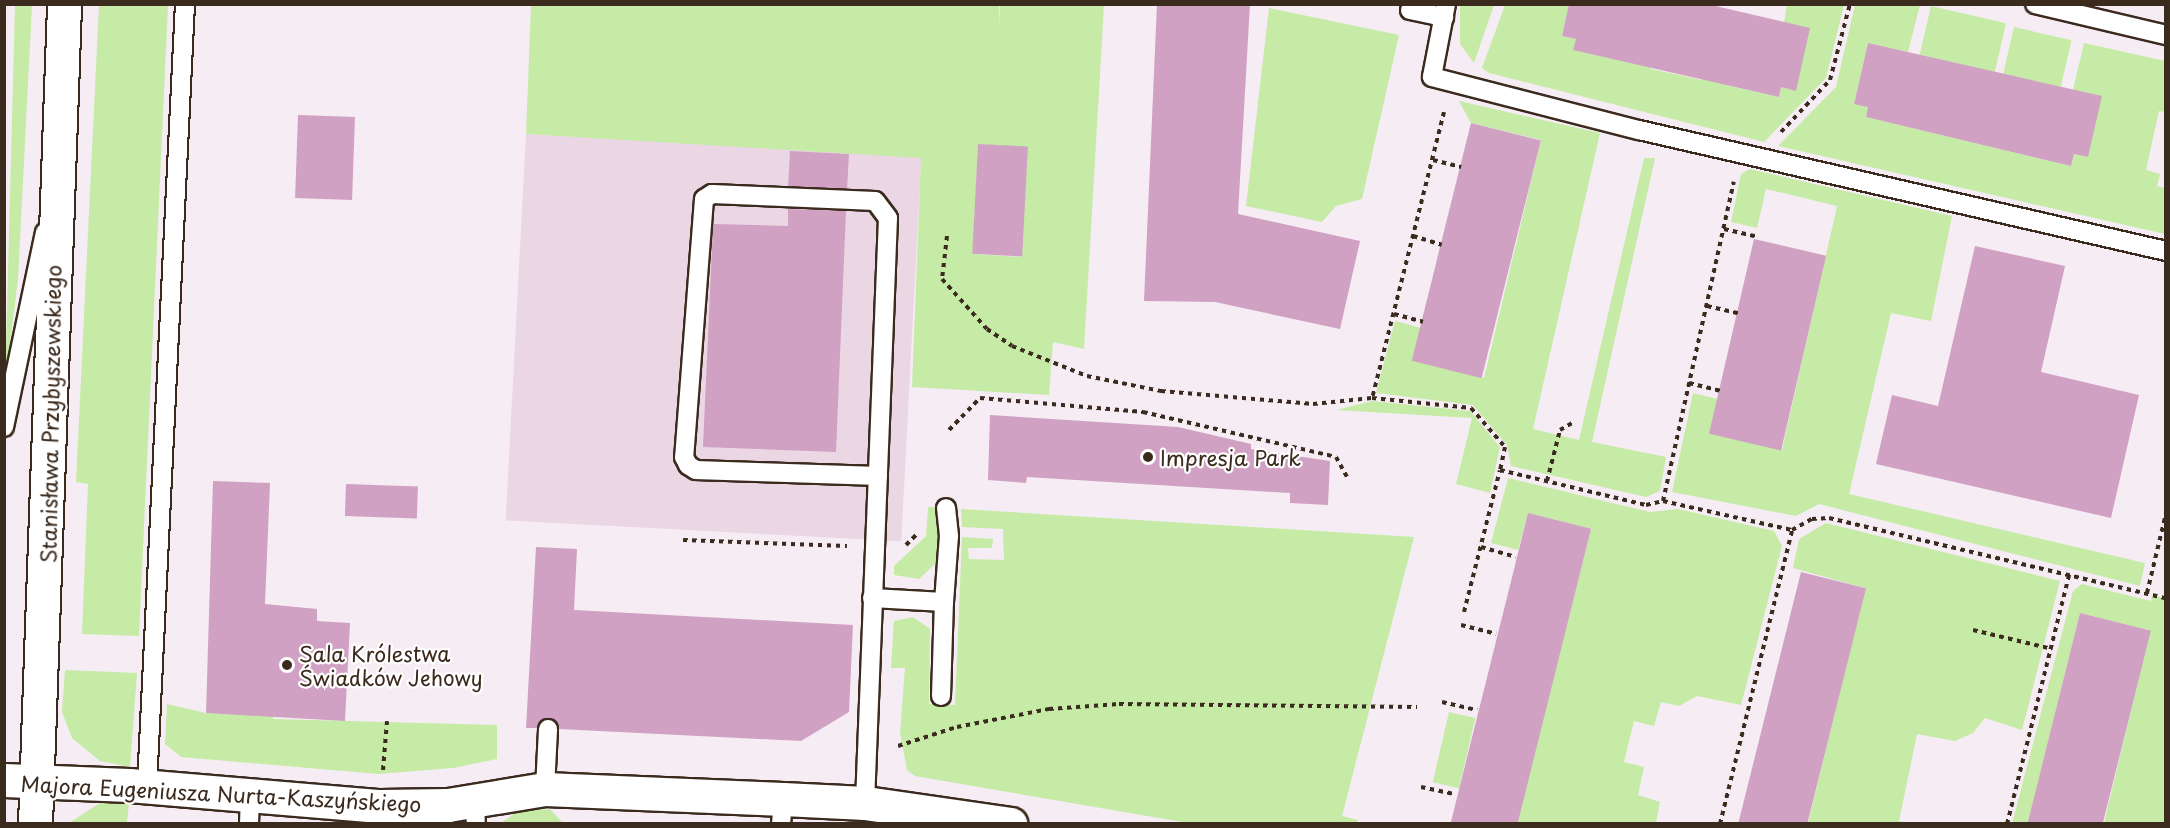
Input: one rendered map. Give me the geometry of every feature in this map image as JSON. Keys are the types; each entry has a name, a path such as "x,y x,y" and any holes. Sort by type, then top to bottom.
{"street":[{"name":"Stanisława Przybyszewskiego","path":"35,824 54,213 64,4"},
{"name":"Majora Eugeniusza Nurta-Kaszyńskiego","path":"4,780 147,786 250,810 380,806 475,812 544,789 782,811 865,803 1010,824"}],"lane":[{"path":"147,786 185,4"},
{"path":"2035,4 2166,35"},
{"path":"1410,10 1445,11 1432,77 2166,251"},
{"path":"865,803 872,598 878,476 888,219 875,201 712,194 704,199 685,433 688,465 696,470 878,476"},
{"path":"4,427 36,263 54,213"},
{"path":"941,696 944,602 950,536 946,508"},
{"path":"872,598 944,602"},
{"path":"544,789 548,729"}],"path":[{"path":"1663,501 1737,172 1830,80 1850,4"},
{"path":"1372,398 1445,109 1462,84"},
{"path":"1433,160 1461,167"},
{"path":"1724,229 1755,236"},
{"path":"947,236 942,279 987,329 1012,346 1087,376 1161,391 1313,404 1372,398 1471,408 1505,447 1464,612"},
{"path":"1413,236 1442,245"},
{"path":"1707,306 1737,313"},
{"path":"1394,314 1423,322"},
{"path":"1689,384 1720,391"},
{"path":"949,430 980,398 1143,412 1336,457 1349,480"},
{"path":"1547,482 1560,430 1572,423"},
{"path":"1500,470 1646,505 1663,501 1792,530 1812,519 1829,518 2166,598"},
{"path":"2147,593 2166,513"},
{"path":"1720,824 1792,530"},
{"path":"683,540 832,545"},
{"path":"1481,547 1516,557"},
{"path":"2007,824 2070,575"},
{"path":"1461,624 1496,634"},
{"path":"1973,630 2052,649"},
{"path":"1442,702 1477,710"},
{"path":"897,756 897,746 906,740 1049,709 1119,704 1417,707"},
{"path":"383,780 387,721"},
{"path":"1421,787 1455,794"}],"shaded area":[{"path":"526,134 921,155 901,541 506,520"}],"green space":[{"path":"15,5 32,5 18,279 5,384"},
{"path":"99,5 168,5 139,636 82,634 88,484 76,482"},
{"path":"531,5 999,5 1000,28 1000,5 1104,5 1084,349 1053,342 1049,395 912,387 921,158 526,134","holes":["978,144 1027,148 1021,257 973,254"]},
{"path":"1460,5 1494,5 1474,63 1460,44"},
{"path":"1505,5 1569,5 1562,36 1576,39 1574,50 1626,62 1653,58 1651,69 1702,80 1705,69 1730,86 1779,97 1781,87 1795,90 1784,22 1787,5 1844,5 1826,78 1764,142 1489,73 1482,68"},
{"path":"1855,5 1920,5 1908,52 1868,43 1854,103 1868,107 1866,117 2071,166 2074,154 2088,157 2073,90 2084,43 2165,61 2165,112 2159,111 2146,170 2160,174 2157,186 2165,188 2165,234 1778,146 1836,87"},
{"path":"1931,6 2006,23 1995,72 1920,55"},
{"path":"1269,8 1399,35 1362,199 1336,206 1322,222 1246,206"},
{"path":"2014,27 2071,40 2061,87 2003,74"},
{"path":"1459,101 1600,133 1533,429 1579,440 1644,158 1655,158 1592,442 1666,457 1660,491 1646,497 1511,466 1507,445 1473,405 1376,393 1395,321 1421,328 1414,361 1484,378 1541,140 1471,123"},
{"path":"1750,169 1952,216 1931,321 1891,313 1849,494 2145,563 2140,586 1819,504 1796,516 1672,492 1693,393 1718,399 1711,434 1782,450 1837,206 1766,189 1757,228 1731,222 1741,174"},
{"path":"1372,401 1470,411 1500,447 1490,493 1456,484 1472,418 1336,410"},
{"path":"1508,478 1650,512 1678,509 1774,531 1782,546 1741,705 1697,696 1679,706 1661,702 1654,726 1634,721 1624,762 1644,767 1638,795 1660,802 1656,823 1516,823 1591,529 1528,513 1518,550 1491,543"},
{"path":"928,507 935,507 938,525 936,563 919,579 894,575 894,566 926,536"},
{"path":"961,509 1414,537 1342,816 1358,820 1356,823 1188,823 915,776 907,770 900,733 905,668 891,668 894,621 913,617 930,629 929,704 955,705 962,537 993,539 992,548 968,548 969,559 1004,560 1003,529 962,527"},
{"path":"1826,523 2060,581 2022,730 1985,718 1973,733 1955,741 1917,734 1899,821 1909,823 1808,823 1865,588 1793,568 1799,539"},
{"path":"2082,584 2151,601 2152,595 2165,598 2165,823 2104,823 2150,631 2080,613 2028,823 2012,824 2073,591"},
{"path":"65,670 137,673 130,767 100,761 72,738 62,712"},
{"path":"167,704 206,713 273,715 273,719 497,725 497,759 453,768 378,774 181,757 165,744"},
{"path":"1449,712 1475,718 1459,788 1433,782"},
{"path":"100,803 129,803 127,823 69,823"},
{"path":"550,809 563,823 501,823 518,811"}],"building":[{"path":"1157,4 1250,4 1238,214 1360,241 1340,329 1215,302 1144,301"},
{"path":"1569,4 1707,4 1810,28 1796,91 1781,87 1779,97 1573,50 1576,39 1562,36"},
{"path":"1868,43 2102,96 2088,157 2074,154 2071,166 1866,117 1868,107 1854,104"},
{"path":"298,115 355,117 352,200 295,198"},
{"path":"1471,123 1541,140 1482,378 1412,361"},
{"path":"978,144 1028,147 1022,256 972,254"},
{"path":"790,151 849,154 847,189 788,186"},
{"path":"788,209 846,211 836,452 703,447 713,224 788,226"},
{"path":"1754,239 1826,256 1781,451 1709,434"},
{"path":"1975,246 2065,266 2041,372 2139,395 2111,518 1876,464 1892,395 1938,406"},
{"name":"Impresja Park","path":"990,415 1178,427 1251,444 1251,449 1330,461 1328,505 1290,503 1290,493 1027,477 1026,483 988,480"},
{"name":"Sala Królestwa Świadków Jehowy","path":"213,481 270,483 265,604 317,609 317,621 350,623 345,721 206,713"},
{"path":"346,484 418,487 417,518 345,516"},
{"path":"1528,513 1591,529 1517,824 1450,824"},
{"path":"536,547 577,549 574,610 853,625 849,712 801,741 559,729 548,718 537,728 526,728"},
{"path":"1801,572 1866,588 1807,824 1738,823"},
{"path":"2080,613 2151,631 2103,824 2028,824"}],"place":[{"name":"Impresja Park","path":"1148,457"},
{"name":"Sala Królestwa Świadków Jehowy","path":"287,665"}]}
